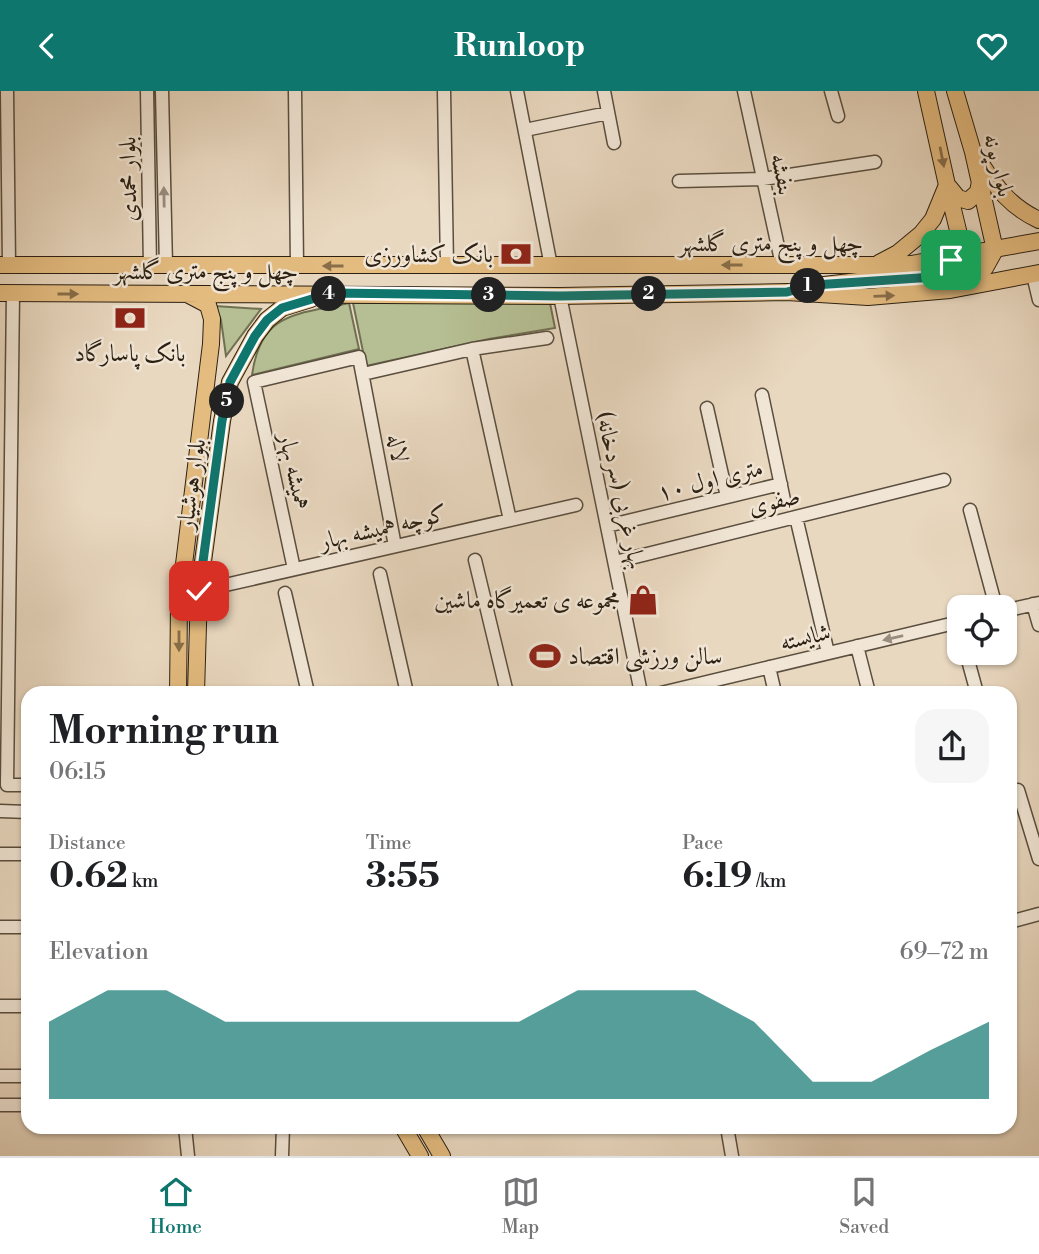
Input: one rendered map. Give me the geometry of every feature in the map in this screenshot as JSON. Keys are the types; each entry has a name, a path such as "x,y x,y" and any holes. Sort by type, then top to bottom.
{"main road":[{"path":"926,91 964,255 970,264 998,272 1033,270 1018,245"},
{"name":"بلوار پونه","path":"955,91 973,152 995,250"},
{"path":"973,152 997,189 1019,211 1039,220"},
{"path":"947,185 958,198 968,201 978,192 980,181"},
{"path":"875,265 898,253 921,234 933,219 947,185"},
{"name":"چهل و پنج متری گلشهر","path":"4,265 875,265 911,264 1039,241"},
{"path":"787,292 814,285 949,276 985,268 995,250"},
{"path":"947,257 953,264 949,276"},
{"name":"چهل و پنج متری گلشهر","path":"7,293 560,296 787,292 868,297 911,295 1033,270"},
{"name":"بلوار هوشیار","path":"196,686 199,591 222,421 230,382 255,336 267,320 282,308 332,293"},
{"name":"بلوار هوشیار","path":"178,686 179,605 208,378 212,319 208,305 187,294"},
{"path":"208,378 216,366 223,363 229,367 230,382"},
{"path":"408,1134 420,1156"},
{"path":"429,1134 442,1156"}],"street":[{"path":"4,265 7,91"},
{"name":"بلوار محمدی","path":"147,91 149,232 158,265"},
{"name":"بلوار محمدی","path":"158,265 165,234 162,91"},
{"path":"295,91 297,266"},
{"path":"444,91 447,266"},
{"path":"517,91 551,266"},
{"path":"604,91 614,143"},
{"name":"بنفشه","path":"744,91 782,265"},
{"path":"831,91 838,116"},
{"path":"525,130 608,113"},
{"path":"679,181 763,179 875,162"},
{"path":"149,232 158,240 165,234"},
{"path":"1033,270 1039,300"},
{"path":"7,293 6,785 21,785"},
{"name":"بهار غربی (سردخانه)","path":"560,296 641,686"},
{"path":"363,374 472,349 547,338"},
{"path":"472,349 510,520"},
{"name":"لاله","path":"254,382 359,357 395,546"},
{"name":"همیشه بهار","path":"254,382 294,569"},
{"path":"762,395 785,500"},
{"path":"707,408 727,497"},
{"name":"صفوی","path":"615,562 944,480"},
{"name":"۱۰ متری اول","path":"607,526 781,484"},
{"name":"کوچه همیشه بهار","path":"199,591 576,505"},
{"path":"970,510 993,595"},
{"path":"796,517 828,653"},
{"path":"475,561 506,686"},
{"path":"380,574 405,686"},
{"path":"285,593 306,686"},
{"path":"1017,608 1036,603 1039,625"},
{"name":"شایسته","path":"710,686 769,667 947,626"},
{"path":"857,646 867,686"},
{"path":"969,665 975,686"},
{"path":"769,667 773,686"},
{"path":"1018,790 1039,859"},
{"path":"0,811 21,812"},
{"path":"0,854 21,854"},
{"path":"1017,920 1039,914"},
{"path":"0,927 21,927"},
{"path":"0,1006 21,1006"},
{"path":"0,1076 21,1076"},
{"path":"0,1105 21,1105"},
{"path":"186,1134 188,1156"},
{"path":"282,1156 283,1134"},
{"path":"728,1134 732,1156"}],"green space":[{"path":"349,303 359,349 252,375 264,338 273,327 298,314"},
{"path":"353,303 550,303 555,328 489,339 366,366"},
{"path":"215,306 261,309 226,356 221,320"}],"place":[{"name":"بانک کشاورزی","path":"516,254"},
{"name":"بانک پاسارگاد","path":"130,318"},
{"name":"مجموعه ی تعمیرگاه ماشین","path":"643,600"},
{"name":"سالن ورزشی اقتصاد","path":"545,656"}],"route":[{"path":"199,591 222,421 230,382 255,336 267,320 282,308 332,293 560,296 787,292 814,285 949,276 954,268 951,260"}]}
